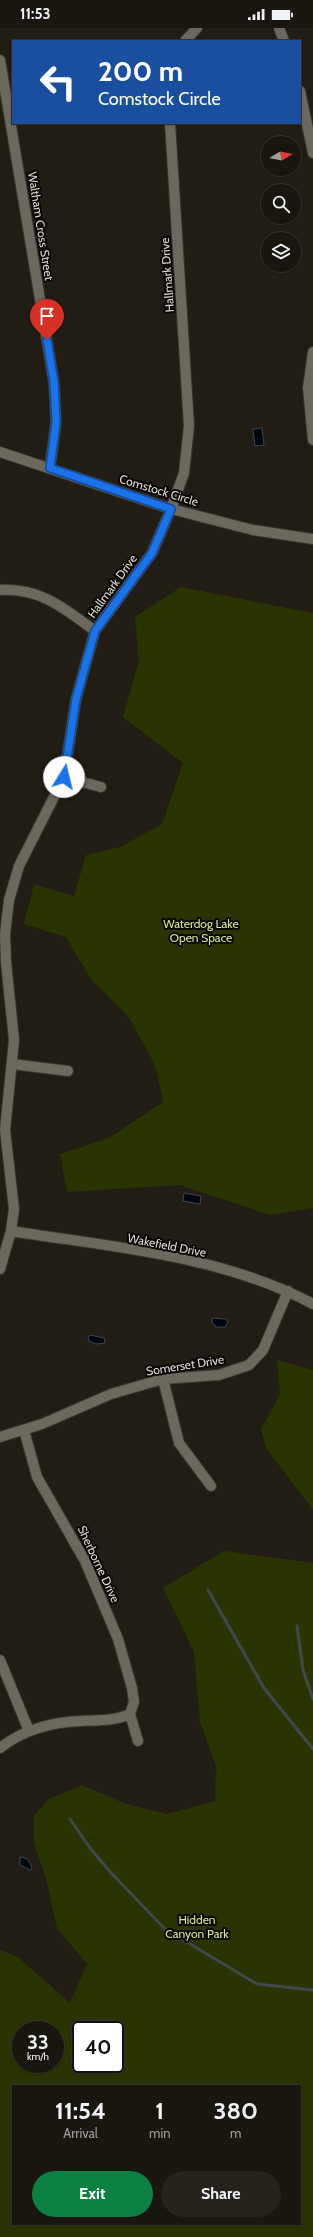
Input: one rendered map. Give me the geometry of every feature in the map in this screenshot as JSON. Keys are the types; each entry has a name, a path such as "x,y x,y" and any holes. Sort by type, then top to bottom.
{"street":[{"path":"186,40 197,28"},
{"path":"279,28 284,40"},
{"name":"Waltham Cross Street","path":"0,60 54,382 56,422 50,468"},
{"path":"301,96 313,152"},
{"name":"Hallmark Drive","path":"0,1269 11,1231 14,1210 5,1130 14,1040 5,934 9,900 19,866 64,777 76,699 95,631 152,553 171,509 184,473 189,426 170,124"},
{"path":"313,352 308,388 313,440"},
{"name":"Comstock Circle","path":"0,452 171,509 254,530 313,539"},
{"path":"0,590 16,590 55,601 95,631"},
{"path":"64,777 101,787"},
{"path":"12,1064 68,1071"},
{"name":"Wakefield Drive","path":"11,1231 192,1262 243,1274 288,1291 313,1304"},
{"name":"Somerset Drive","path":"0,1437 24,1430 110,1394 163,1379 219,1375 249,1365 263,1350 288,1291"},
{"path":"163,1379 179,1443 210,1486"},
{"name":"Sherborne Drive","path":"24,1430 37,1476 85,1561 118,1639 132,1688 134,1702 130,1714 138,1740"},
{"path":"0,1660 29,1731"},
{"path":"0,1748 14,1738 29,1731 53,1724 121,1718 130,1714"}],"green space":[{"name":"Waterdog Lake Open Space","path":"181,587 313,613 313,1208 270,1215 180,1185 67,1192 60,1154 111,1137 163,1102 157,1072 150,1055 127,1015 90,978 66,937 24,924 34,884 74,896 86,855 120,847 162,824 183,763 123,717 139,661 135,617"},
{"path":"277,1360 313,1370 313,1510 266,1448 261,1429 280,1394"},
{"name":"Hidden Canyon Park","path":"224,1551 313,1563 313,2237 0,2237 0,1950 18,1957 70,2003 87,1964 57,1928 46,1878 34,1844 34,1816 49,1799 82,1785 126,1804 167,1814 215,1801 216,1766 200,1722 194,1652 163,1588"}],"shaded area":[{"path":"262,428 264,445 255,446 253,429"},
{"path":"184,1193 201,1196 200,1204 183,1201"},
{"path":"212,1318 226,1319 228,1322 225,1327 216,1327 212,1322"},
{"path":"90,1335 104,1338 105,1343 96,1344 89,1341 88,1337"},
{"path":"20,1857 25,1858 29,1862 32,1868 30,1870 20,1865"}],"waterway":[{"path":"208,1590 264,1688 313,1749"},
{"path":"297,1626 303,1670 313,1699"},
{"path":"70,1819 90,1848 112,1874 165,1929 257,1984 313,1990"}],"route":[{"path":"47,340 54,382 56,422 50,468 171,509 152,553 95,631 76,699 64,777"}]}
